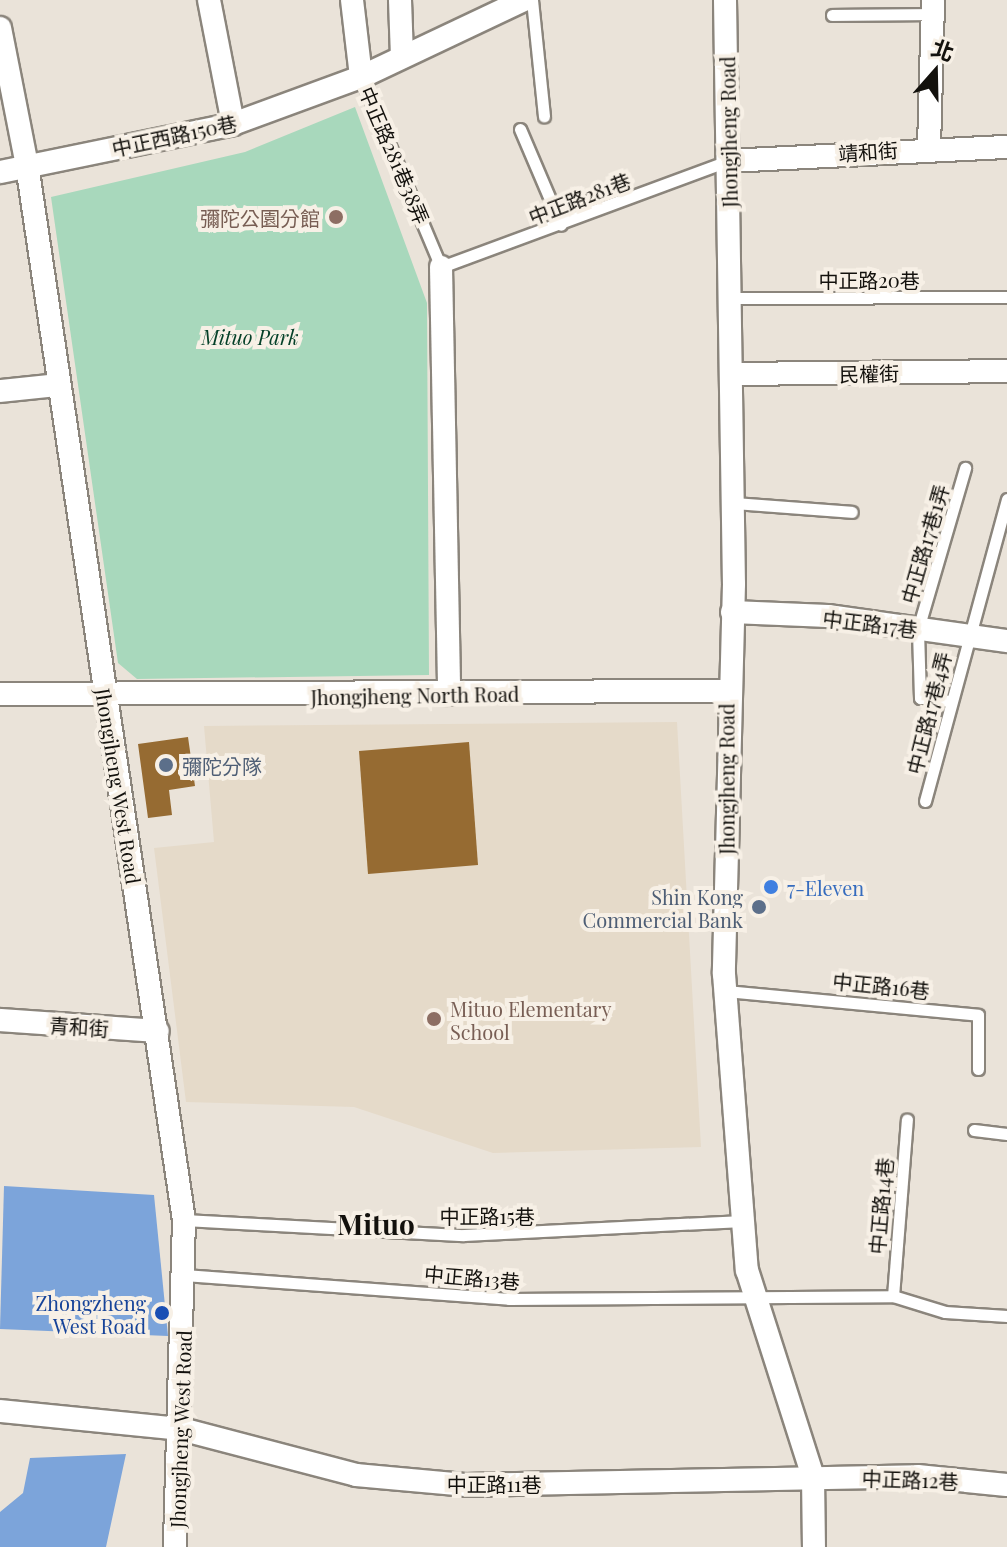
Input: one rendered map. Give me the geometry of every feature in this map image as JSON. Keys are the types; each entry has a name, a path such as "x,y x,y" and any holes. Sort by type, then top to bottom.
{"street":[{"path":"209,0 233,124"},
{"path":"352,0 361,77"},
{"path":"400,0 402,57"},
{"name":"Jhongjheng Road","path":"725,0 733,503 732,612 726,691 726,991 743,1221 756,1296 813,1477 814,1547"},
{"name":"中正路281巷38弄","path":"361,77 513,3"},
{"path":"929,147 932,7"},
{"name":"Jhongjheng West Road","path":"0,28 27,165 184,1220 181,1429 175,1547"},
{"name":"中正西路150巷","path":"0,172 233,124 361,77"},
{"name":"靖和街","path":"728,161 929,147 1007,147"},
{"path":"441,267 449,694"},
{"name":"民權街","path":"731,374 1007,371"},
{"path":"0,391 58,385"},
{"name":"中正路17巷","path":"732,612 966,634 1007,641"},
{"name":"Jhongjheng North Road","path":"0,694 105,699 726,691"},
{"name":"青和街","path":"0,1020 158,1031"},
{"name":"中正路11巷","path":"0,1411 181,1429 356,1475 465,1485 813,1477"},
{"name":"中正路12巷","path":"813,1477 1007,1485"}],"lane":[{"path":"532,0 544,116"},
{"path":"832,15 932,7"},
{"name":"中正路281巷38弄","path":"361,77 441,267"},
{"path":"520,129 561,225"},
{"name":"中正路281巷","path":"441,267 728,161"},
{"name":"中正路20巷","path":"732,298 1007,297"},
{"name":"中正路17巷1弄","path":"950,701 920,698 918,629 965,468"},
{"name":"中正路17巷4弄","path":"925,801 966,634 1007,499"},
{"path":"733,503 852,512"},
{"name":"中正路16巷","path":"726,991 978,1015 978,1069"},
{"name":"中正路14巷","path":"893,1296 907,1120"},
{"path":"974,1130 1007,1134"},
{"name":"中正路15巷","path":"184,1220 464,1235 743,1221"},
{"name":"中正路13巷","path":"184,1275 509,1299 756,1296"},
{"path":"756,1296 893,1296 945,1312 1007,1316"}],"shaded area":[{"name":"Mituo Elementary School","path":"677,722 701,1147 493,1153 354,1107 186,1102 154,848 214,842 204,726"}],"green space":[{"name":"Mituo Park","path":"355,107 427,303 429,675 137,679 118,663 51,197 245,152"}],"water":[{"path":"4,1186 154,1195 168,1336 0,1329"},
{"path":"126,1454 106,1547 0,1547 0,1512 23,1493 30,1458"}],"building":[{"name":"彌陀分隊","path":"188,737 195,786 169,790 172,815 148,818 138,744"},
{"path":"469,742 478,865 368,874 359,751"}],"place":[{"name":"彌陀公園分館","path":"336,217"},
{"name":"彌陀分隊","path":"166,765"},
{"name":"7-Eleven","path":"771,887"},
{"name":"Shin Kong Commercial Bank","path":"759,907"},
{"name":"Mituo Elementary School","path":"434,1019"},
{"name":"Zhongzheng West Road","path":"162,1313"}],"district":[{"name":"Mituo","path":"376,1224"}]}
